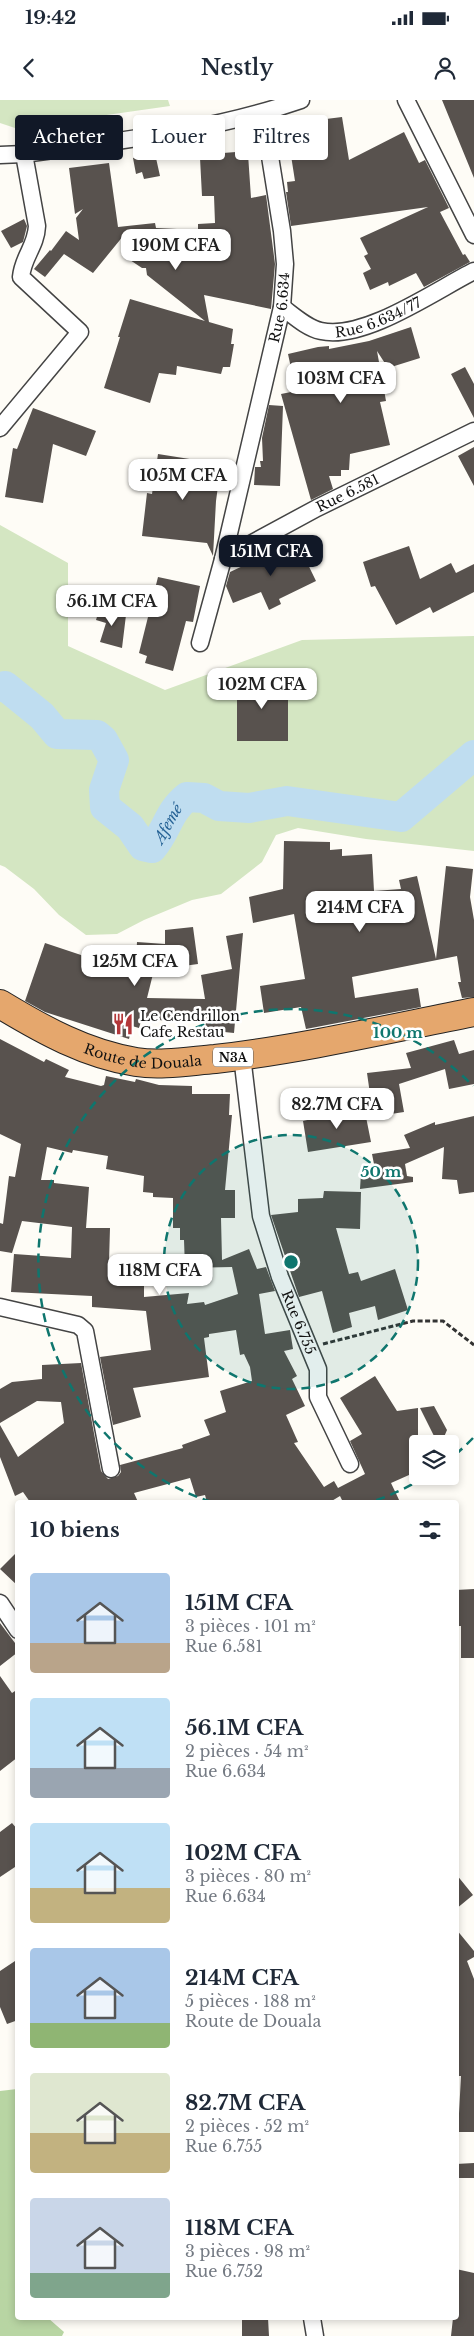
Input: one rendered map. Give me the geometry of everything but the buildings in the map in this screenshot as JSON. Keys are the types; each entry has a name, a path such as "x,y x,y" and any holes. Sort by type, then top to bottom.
{"highway":[{"name":"Route de Douala","path":"0,1004 49,1034 105,1055 137,1062 181,1062 242,1056 474,1012"}],"street":[{"path":"123,140 194,130 263,113 301,100"},
{"path":"406,100 474,235"},
{"name":"Rue 6.634","path":"200,643 223,559 282,307 285,264 282,231 263,113"},
{"path":"0,155 15,154"},
{"path":"0,428 80,332 21,277 22,264 37,238 38,226 25,160"},
{"name":"Rue 6.634/77","path":"282,307 306,325 321,331 337,333 357,330 384,319 474,271"},
{"name":"Rue 6.581","path":"223,559 326,504 474,431"},
{"name":"Rue 6.755","path":"242,1056 261,1216 280,1277 318,1369 318,1397 350,1464"},
{"path":"0,1307 78,1325 85,1331 88,1338 111,1469"},
{"path":"0,1603 15,1626"},
{"path":"312,2320 315,2336"}],"path":[{"path":"309,1348 413,1321 443,1321 474,1345"}],"green space":[{"path":"0,100 168,100 170,106 107,115 15,115 15,128 0,123"},
{"path":"0,525 68,563 68,646 165,690 302,640 474,636 474,851 366,839 298,828 276,835 262,862 221,894 192,900 144,920 117,934 86,935 59,915 34,889 0,865"},
{"path":"15,2089 15,2320 50,2320 64,2332 62,2336 0,2336 0,2091"}],"waterway":[{"name":"Afemé","path":"0,687 5,686 42,716 57,734 97,735 103,740 114,760 104,790 105,807 130,827 143,846 152,848 176,809 187,797 204,798 219,806 249,808 287,801 401,817 474,755"}],"place":[{"name":"Le Cendrillon Cafe Restau","path":"123,1024"}]}
